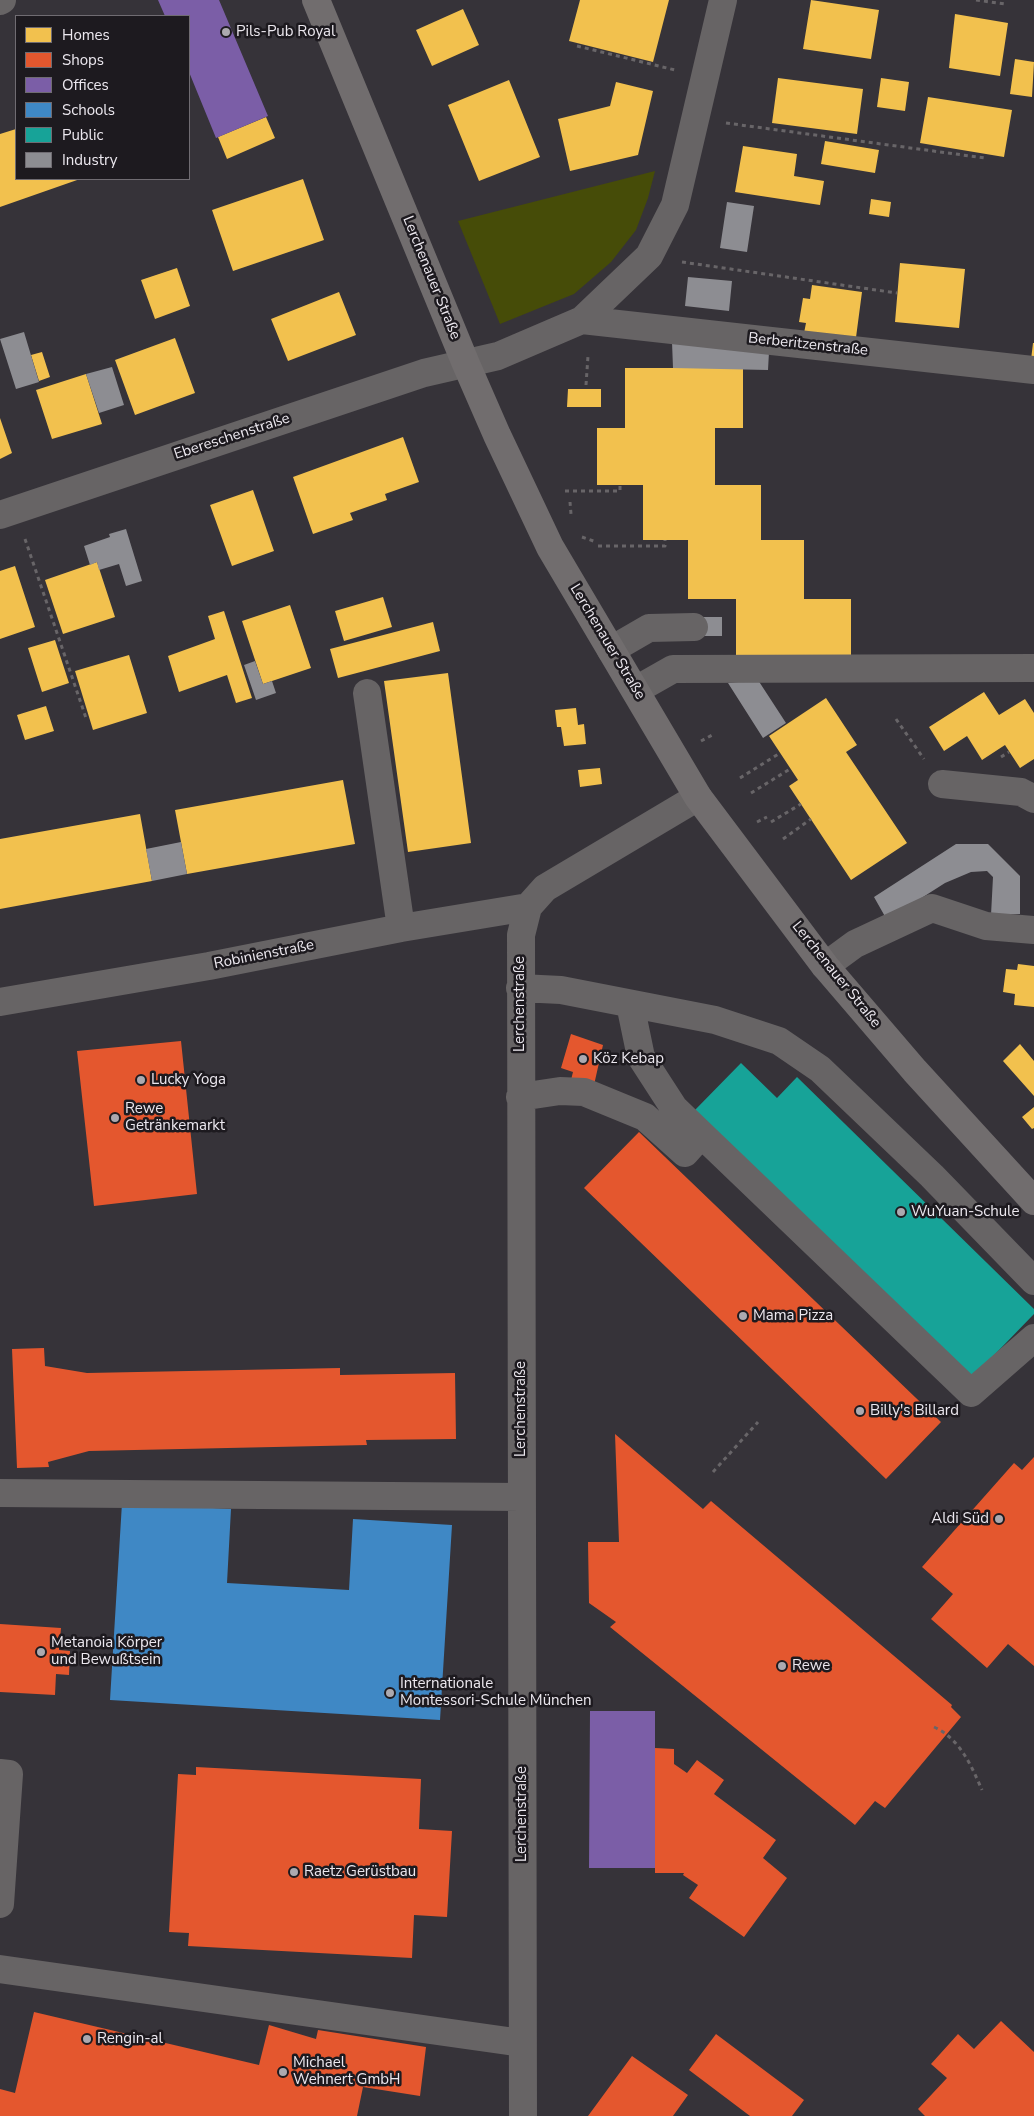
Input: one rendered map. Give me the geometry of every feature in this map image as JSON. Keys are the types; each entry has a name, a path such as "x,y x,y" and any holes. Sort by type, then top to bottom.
{"main road":[{"name":"Lerchenauer Straße","path":"316,0 466,364 497,436 550,547 698,797 825,966 916,1071 1034,1201"}],"street":[{"name":"Berberitzenstraße","path":"466,364 498,356 582,320 649,256 675,204 723,0"},
{"name":"Berberitzenstraße","path":"582,320 1034,370"},
{"name":"Ebereschenstraße","path":"7,512 424,373 466,364"},
{"path":"611,650 649,628 694,627"},
{"path":"636,690 673,669 1034,668"},
{"path":"367,693 401,928"},
{"path":"942,784 1021,792 1034,799"},
{"name":"Lerchenstraße","path":"522,2116 521,935 528,908 545,888 698,797"},
{"name":"Robinienstraße","path":"0,1002 209,966 401,928 528,908"},
{"path":"825,966 855,944 932,908 986,926 1034,930"},
{"path":"520,988 561,990 715,1020 779,1041 820,1069 932,1176 1034,1281"},
{"path":"630,1004 641,1057 674,1108 970,1393 1034,1338"},
{"path":"520,1097 560,1091 584,1092 645,1117 685,1153 702,1135"},
{"path":"0,1493 521,1497"},
{"path":"0,1773 9,1774 0,1904"},
{"path":"0,1969 522,2043"}],"path":[{"path":"976,0 1005,4"},
{"path":"577,46 705,78"},
{"path":"695,119 985,158"},
{"path":"649,256 897,293"},
{"path":"586,385 588,356"},
{"path":"565,491 620,491 620,485"},
{"path":"570,502 571,519"},
{"path":"7,512 86,718"},
{"path":"576,530 582,537 597,544 665,546 665,540"},
{"path":"896,720 942,784"},
{"path":"740,778 780,753"},
{"path":"750,793 790,768"},
{"path":"771,822 801,804"},
{"path":"783,839 811,819"},
{"path":"713,1472 758,1422"},
{"path":"934,1727 948,1734 969,1760 982,1790"}],"green space":[{"path":"655,171 648,198 636,230 611,262 574,294 500,324 458,221"}],"building: Homes":[{"path":"580,0 669,0 653,62 569,41"},
{"path":"811,0 879,10 871,59 803,49"},
{"path":"463,9 479,45 432,66 416,30"},
{"path":"955,14 1008,23 1000,76 949,68"},
{"path":"1015,59 1034,62 1032,97 1010,94"},
{"path":"778,78 863,89 857,134 772,123"},
{"path":"881,78 909,82 905,111 877,107"},
{"path":"509,80 540,157 479,181 448,105"},
{"path":"616,82 653,91 638,155 570,171 558,119 610,106"},
{"path":"928,97 1012,110 1004,157 920,143"},
{"path":"266,117 275,138 227,159 218,137"},
{"path":"15,129 15,180 77,180 0,207 0,134"},
{"path":"825,141 879,150 875,173 821,164"},
{"path":"743,146 797,154 794,176 824,181 820,205 735,192"},
{"path":"303,179 324,240 233,271 212,210"},
{"path":"871,199 891,202 889,217 869,214"},
{"path":"900,263 965,269 959,328 895,322"},
{"path":"177,268 190,306 155,319 141,280"},
{"path":"812,285 862,292 855,345 803,338 806,323 799,322 803,298 810,299"},
{"path":"339,292 356,335 288,361 271,319"},
{"path":"175,338 195,393 135,415 115,360"},
{"path":"1033,343 1034,360 1031,360"},
{"path":"42,352 50,377 39,381 31,355"},
{"path":"625,368 743,368 743,428 715,428 715,485 761,485 761,540 804,540 804,599 851,599 851,656 736,656 736,599 688,599 688,540 643,540 643,485 597,485 597,428 625,428"},
{"path":"86,374 102,424 52,439 36,390"},
{"path":"568,389 601,389 601,407 567,407"},
{"path":"0,418 12,453 0,459"},
{"path":"403,437 419,482 385,494 387,500 350,513 353,520 313,534 293,477"},
{"path":"253,490 274,551 232,566 210,505"},
{"path":"97,562 115,617 63,634 45,580"},
{"path":"15,566 35,627 0,639 0,571"},
{"path":"383,597 392,627 344,641 335,611"},
{"path":"290,605 311,668 263,684 242,621"},
{"path":"224,611 252,698 236,703 227,675 179,692 168,656 215,639 208,616"},
{"path":"433,622 440,651 338,678 330,649"},
{"path":"55,640 69,683 42,692 28,648"},
{"path":"129,655 147,713 93,730 75,671"},
{"path":"448,673 471,843 408,852 384,681"},
{"path":"984,692 999,715 1025,699 1034,713 1034,759 1020,768 1005,745 982,760 967,736 944,751 929,727"},
{"path":"826,698 857,745 846,752 907,843 851,880 789,786 798,780 769,736"},
{"path":"46,706 54,731 25,740 17,715"},
{"path":"576,708 578,725 584,724 586,744 564,746 561,727 557,727 555,710"},
{"path":"600,768 602,784 580,787 578,770"},
{"path":"343,780 355,844 187,874 175,810"},
{"path":"140,814 152,881 0,909 0,839"},
{"path":"1018,964 1034,966 1034,1007 1014,1005 1015,994 1003,992 1006,969 1017,970"},
{"path":"1020,1044 1034,1061 1034,1096 1003,1061"},
{"path":"1034,1107 1034,1128 1032,1129 1022,1117"}],"building: Shops":[{"path":"571,1034 603,1045 594,1085 571,1080 573,1072 561,1068"},
{"path":"181,1041 197,1194 94,1206 77,1051"},
{"path":"639,1132 941,1422 886,1479 584,1188"},
{"path":"44,1348 45,1366 87,1373 340,1368 340,1375 455,1373 456,1439 366,1440 367,1445 89,1451 48,1462 49,1467 17,1468 12,1349"},
{"name":"Rewe","path":"615,1434 703,1509 711,1501 952,1705 951,1707 961,1717 885,1808 875,1801 855,1825 610,1627 616,1622 589,1603 588,1542 619,1542"},
{"name":"Aldi Süd","path":"1034,1457 1034,1666 1008,1644 987,1668 931,1619 953,1594 922,1567 1014,1463 1022,1470"},
{"path":"0,1624 61,1628 59,1650 70,1651 69,1675 56,1674 55,1695 0,1692"},
{"path":"655,1748 674,1749 674,1764 687,1773 697,1760 724,1780 714,1794 776,1840 763,1858 787,1878 744,1937 689,1898 698,1885 683,1875 684,1873 655,1873"},
{"name":"Raetz Gerüstbau","path":"196,1767 421,1779 419,1829 452,1831 447,1917 414,1915 412,1958 188,1946 189,1933 169,1932 178,1774 196,1775"},
{"name":"Rengin-al","path":"34,2012 259,2065 269,2025 316,2039 318,2030 426,2047 420,2096 363,2087 357,2116 0,2116 0,2089 15,2093"},
{"path":"1001,2021 1034,2052 1034,2116 925,2116 918,2109 947,2078 931,2064 958,2034 974,2049"},
{"path":"716,2034 804,2100 792,2116 750,2116 689,2070"},
{"path":"632,2056 688,2095 673,2116 588,2116"}],"building: Offices":[{"path":"158,0 219,0 268,116 216,138 190,74 190,15 165,15"},
{"path":"590,1711 655,1711 655,1868 589,1868"}],"building: Schools":[{"path":"122,1503 231,1509 227,1583 349,1590 353,1519 452,1525 440,1720 110,1700"}],"building: Public":[{"path":"741,1063 777,1098 797,1077 1034,1309 1034,1314 970,1380 694,1111"}],"building: Industry":[{"path":"727,202 754,206 747,252 720,248"},
{"path":"688,277 732,281 729,311 685,306"},
{"path":"24,332 39,382 16,389 0,339"},
{"path":"672,342 769,352 768,370 673,368"},
{"path":"112,367 124,405 99,413 86,374"},
{"path":"126,529 142,581 126,586 119,564 99,570 97,562 90,565 84,546 110,537 109,534"},
{"path":"694,617 722,617 722,636 694,636"},
{"path":"255,661 263,684 272,681 276,693 256,700 244,665"},
{"path":"758,680 786,723 763,738 728,683"},
{"path":"181,842 187,874 152,881 146,849"},
{"path":"956,844 988,844 1020,876 1020,914 991,915 993,877 987,871 971,872 945,883 887,920 874,897"}],"place":[{"name":"Pils-Pub Royal","path":"226,32"},
{"name":"Köz Kebap","path":"583,1059"},
{"name":"Lucky Yoga","path":"141,1080"},
{"name":"Rewe Getränkemarkt","path":"115,1118"},
{"name":"WuYuan-Schule","path":"901,1212"},
{"name":"Mama Pizza","path":"743,1316"},
{"name":"Billy's Billard","path":"860,1411"},
{"name":"Aldi Süd","path":"999,1519"},
{"name":"Metanoia Körper und Bewußtsein","path":"41,1652"},
{"name":"Rewe","path":"782,1666"},
{"name":"Internationale Montessori-Schule München","path":"390,1693"},
{"name":"Raetz Gerüstbau","path":"294,1872"},
{"name":"Rengin-al","path":"87,2039"},
{"name":"Michael Wehnert GmbH","path":"283,2072"}]}
